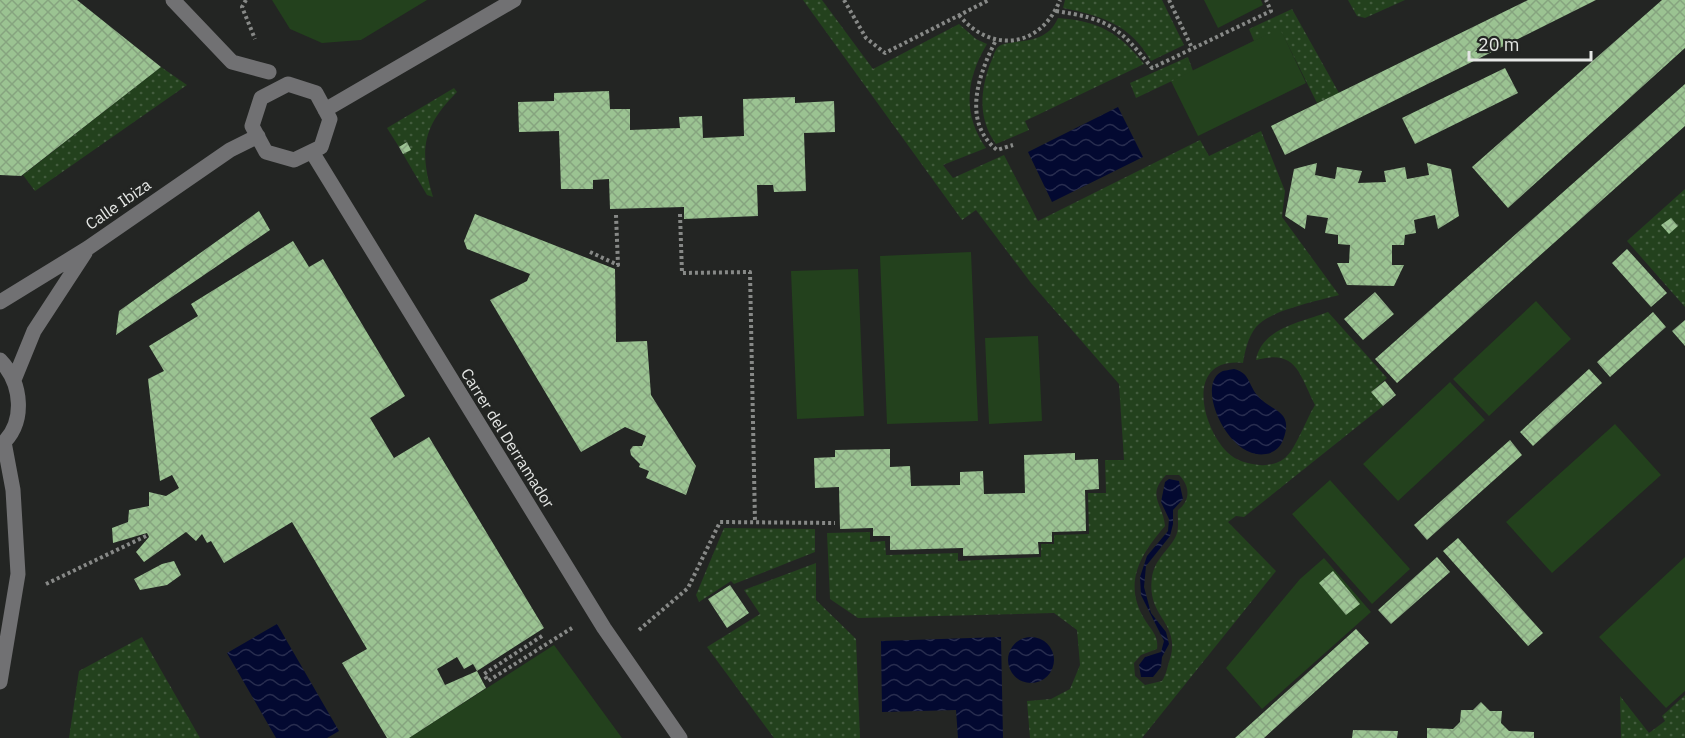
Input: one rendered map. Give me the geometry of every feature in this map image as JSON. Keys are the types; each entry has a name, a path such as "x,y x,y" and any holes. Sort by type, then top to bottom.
{"street":[{"path":"173,0 232,63 269,72"},
{"path":"325,110 514,0"},
{"path":"288,84 315,93 325,110 330,119 321,147 294,160 267,152 252,126 261,98 288,84"},
{"name":"Calle Ibiza","path":"0,302 88,248 230,150 258,136"},
{"name":"Carrer del Derramador","path":"312,152 596,614 680,738"},
{"path":"14,380 34,331 88,248"},
{"path":"0,360 10,370 18,388 19,408 15,426 2,444 13,490 18,574 0,682"}],"path":[{"path":"844,0 866,38 885,53 989,0"},
{"path":"959,15 969,28 995,42 1019,40 1038,30 1056,11 1060,0"},
{"path":"1169,0 1192,48"},
{"path":"1056,11 1086,15 1111,26 1129,38 1152,68 1271,11 1266,0"},
{"path":"995,42 979,79 976,103 980,132 997,150 1013,145"},
{"path":"680,214 682,273 750,272 755,522"},
{"path":"590,252 618,265 615,215"},
{"path":"618,648 688,588 720,522 835,523"},
{"path":"14,599 148,535"},
{"path":"542,636 484,674 488,681 596,614"}],"green space":[{"path":"272,0 427,0 361,40 322,43 290,29"},
{"path":"803,0 822,0 873,69 959,24 976,39 987,44 975,70 970,96 973,122 986,148 943,165 953,178 1004,155 1038,221 1200,140 1209,156 1261,131 1285,191 1282,217 1339,295 1283,311 1263,321 1251,335 1243,363 1225,364 1213,370 1206,381 1205,410 1218,440 1234,458 1247,463 1263,465 1274,464 1283,459 1294,447 1315,405 1300,374 1288,361 1280,358 1256,360 1259,349 1274,333 1328,312 1387,378 1371,392 1383,406 1244,517 1236,516 1228,522 1276,571 1142,738 1030,738 1027,701 1051,699 1070,689 1080,665 1077,630 1054,613 858,618 830,599 827,533 870,532 870,542 885,541 886,555 958,553 958,561 1041,557 1041,544 1054,544 1054,535 1089,534 1088,493 1106,493 1105,460 1124,460 1119,384 1031,283 976,210 962,220","holes":["1166,475 1179,475 1188,493 1185,502 1178,510 1177,535 1158,560 1152,577 1154,602 1171,636 1170,659 1162,681 1145,685 1135,676 1134,663 1141,655 1157,649 1157,640 1138,606 1135,581 1142,558 1165,526 1157,500 1157,489"]},
{"path":"1065,0 1162,0 1184,45 1151,61 1143,48 1124,30 1090,14 1063,8"},
{"path":"1204,0 1261,0 1263,5 1218,28"},
{"path":"1348,0 1405,0 1365,18 1357,16"},
{"path":"1292,9 1339,93 1317,103 1280,29 1254,41 1249,29"},
{"path":"1058,18 1085,22 1107,30 1126,44 1144,64 1025,121 1029,130 996,144 986,125 982,105 984,85 995,51 1003,44 1036,38 1045,34"},
{"path":"1280,28 1306,83 1198,136 1171,81"},
{"path":"1188,57 1193,71 1136,98 1130,83"},
{"path":"161,67 187,85 35,191 23,175"},
{"path":"454,88 457,92 445,105 430,128 427,140 426,166 433,197 427,195 403,154 411,150 407,142 399,147 387,128"},
{"path":"1685,189 1685,307 1627,241"},
{"path":"971,252 978,421 887,424 880,256"},
{"path":"858,269 864,416 797,419 791,271"},
{"path":"1536,301 1571,339 1489,416 1453,379"},
{"path":"1038,336 1042,421 989,424 985,338"},
{"path":"1450,382 1485,420 1398,501 1363,464"},
{"path":"1615,424 1661,475 1552,573 1506,522"},
{"path":"1330,480 1410,569 1372,604 1292,514"},
{"path":"724,528 815,529 815,552 734,584 731,581 699,602 696,595"},
{"path":"1685,557 1685,691 1666,708 1599,637"},
{"path":"1324,558 1371,612 1262,709 1226,668 1300,579"},
{"path":"816,563 816,600 856,639 860,738 774,738 707,647 760,614 744,590"},
{"path":"142,637 200,738 69,738 79,671"},
{"path":"554,645 622,738 409,738"},
{"path":"1685,695 1685,738 1621,738 1620,696 1649,733 1665,721 1662,716"}],"water":[{"path":"1118,107 1143,157 1052,202 1028,152"},
{"path":"1234,369 1243,373 1262,401 1279,412 1286,422 1283,440 1271,453 1252,453 1240,446 1220,421 1214,406 1212,392 1214,380 1221,372"},
{"path":"1169,479 1179,481 1183,499 1173,510 1170,536 1146,566 1144,587 1151,613 1166,632 1169,644 1162,657 1161,667 1153,677 1141,677 1139,665 1145,657 1161,652 1164,641 1141,595 1140,577 1147,556 1168,531 1169,519 1161,502 1165,482"},
{"path":"277,624 339,731 327,738 276,738 227,653"},
{"path":"1001,637 1003,738 958,738 956,710 882,712 881,641"},
{"path":"1031,637 1047,644 1054,660 1047,676 1031,683 1015,676 1008,660 1015,644"}],"building":[{"path":"0,0 77,0 161,67 21,176 0,175"},
{"path":"1528,0 1596,0 1285,155 1271,126"},
{"path":"1662,0 1685,0 1685,48 1508,208 1472,167"},
{"path":"1505,68 1518,93 1415,144 1402,118"},
{"path":"1685,84 1685,126 1397,383 1375,359"},
{"path":"609,91 610,109 630,109 630,130 680,128 679,117 702,116 703,138 744,136 743,99 795,97 795,103 834,101 835,132 804,133 806,191 774,192 773,185 757,185 758,216 684,219 684,207 610,209 609,179 593,180 593,189 561,189 559,131 519,132 518,102 554,101 554,93"},
{"path":"407,142 411,150 403,154 399,147"},
{"path":"1317,163 1315,175 1335,179 1337,167 1362,171 1358,183 1386,182 1384,171 1405,167 1407,179 1429,175 1427,163 1451,169 1459,216 1438,229 1435,215 1414,220 1416,233 1405,235 1404,245 1392,245 1392,265 1404,265 1394,286 1347,285 1337,263 1349,263 1350,245 1338,244 1338,235 1325,233 1328,218 1307,215 1305,229 1285,216 1294,169"},
{"path":"259,211 270,230 116,335 119,311"},
{"path":"475,214 615,269 616,342 647,341 651,395 696,466 686,495 646,478 649,471 639,467 640,464 631,455 630,450 633,446 642,446 646,436 625,427 581,452 490,300 527,281 530,274 467,249 464,241"},
{"path":"1671,218 1678,226 1669,234 1661,225"},
{"path":"293,241 309,267 323,259 405,396 370,418 394,458 429,437 544,628 477,671 486,688 409,738 387,738 342,663 367,649 292,522 224,563 211,541 207,543 202,534 196,541 186,532 144,562 136,552 149,537 147,533 113,543 112,528 128,522 129,510 149,506 149,492 166,496 179,488 172,475 160,481 148,379 164,371 149,346 198,316 191,304","holes":["457,657 464,669 473,664 477,671 445,685 437,669"]},
{"path":"1627,249 1667,293 1651,307 1612,263"},
{"path":"1375,292 1394,314 1363,340 1344,319"},
{"path":"1653,312 1666,327 1610,377 1597,362"},
{"path":"1685,320 1685,346 1672,331"},
{"path":"1589,369 1602,383 1533,446 1520,432"},
{"path":"1385,381 1396,395 1383,406 1371,392"},
{"path":"1510,440 1522,455 1427,540 1414,525"},
{"path":"890,449 890,467 910,466 911,486 960,485 960,472 983,471 984,494 1025,493 1024,455 1075,453 1075,460 1098,459 1099,489 1085,490 1086,531 1052,532 1052,542 1038,542 1039,554 963,556 963,548 890,550 890,536 873,536 873,528 840,529 839,487 815,488 814,458 835,457 835,450"},
{"path":"1458,538 1543,633 1528,646 1443,551"},
{"path":"1437,557 1450,572 1391,624 1378,610"},
{"path":"174,561 181,575 167,585 140,590 134,579 162,564"},
{"path":"1333,571 1360,604 1346,615 1319,583"},
{"path":"730,585 749,613 727,628 708,599"},
{"path":"1356,629 1369,643 1264,738 1235,738"},
{"path":"1481,702 1490,711 1502,711 1501,723 1509,731 1534,732 1534,738 1427,738 1427,728 1453,729 1460,722 1461,710 1473,710"},
{"path":"1353,730 1398,731 1397,738 1352,738"}]}
